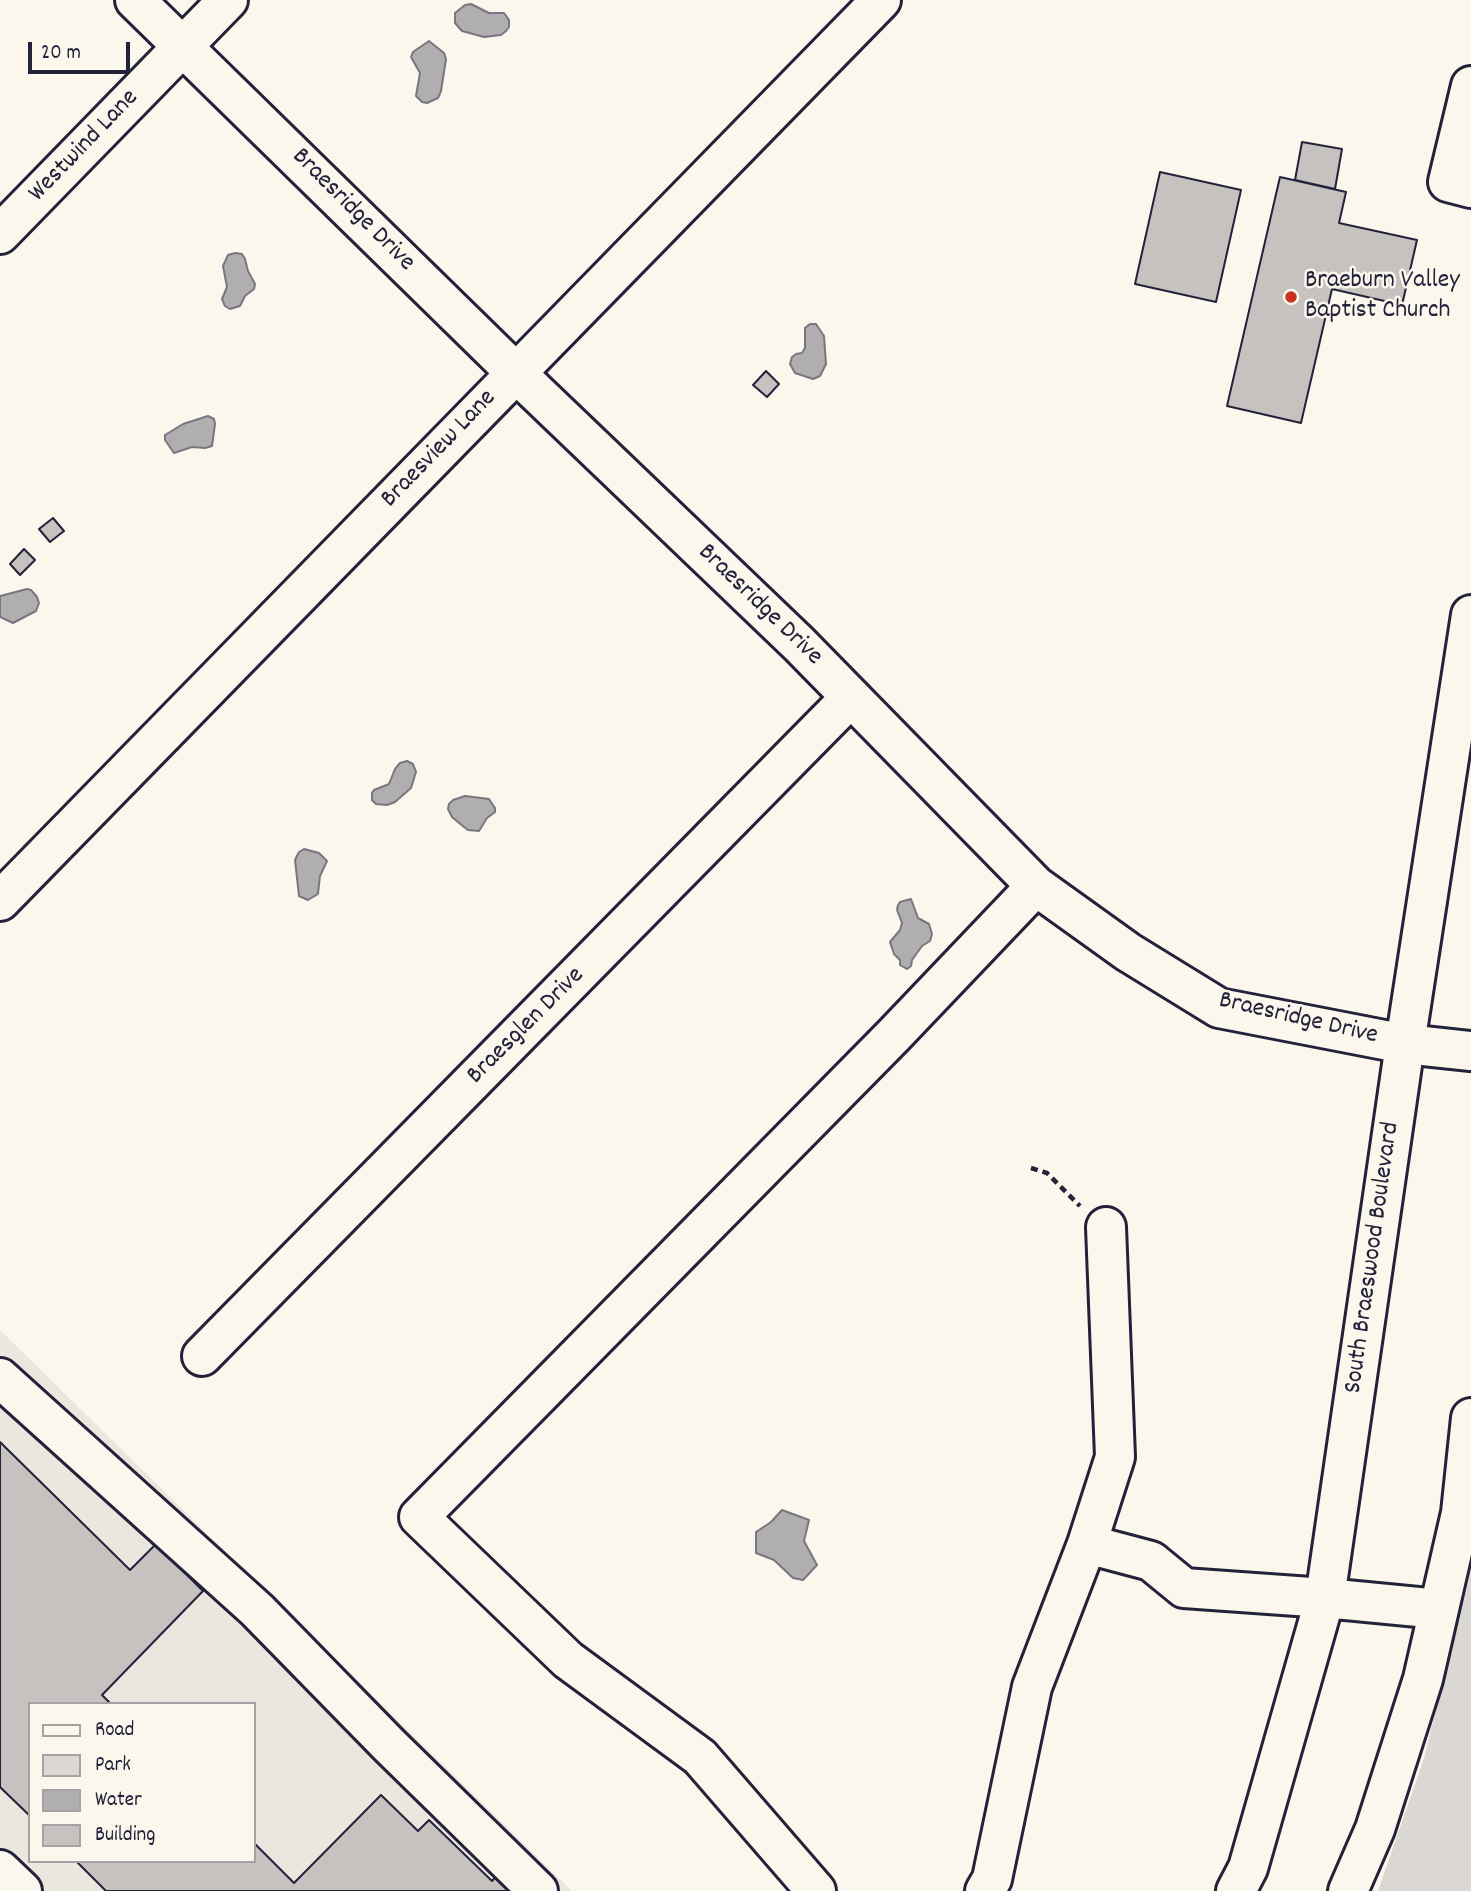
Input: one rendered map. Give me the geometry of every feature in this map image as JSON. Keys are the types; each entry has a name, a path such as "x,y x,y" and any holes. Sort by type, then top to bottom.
{"street":[{"name":"Braesridge Drive","path":"135,0 516,373 799,644 1036,886 1128,952 1219,1008 1405,1044 1471,1051"},
{"name":"Westwind Lane","path":"0,234 228,0"},
{"name":"Braesview Lane","path":"0,901 881,0"},
{"path":"1471,86 1448,181 1471,188"},
{"name":"South Braeswood Boulevard","path":"1237,1891 1248,1868 1325,1598 1405,1044 1471,615"},
{"name":"Braesglen Drive","path":"202,1356 851,697"},
{"path":"816,1891 700,1757 568,1660 419,1517 894,1035 1036,886"},
{"path":"985,1891 992,1879 1032,1687 1087,1544 1115,1457 1106,1229"},
{"path":"0,1378 257,1610 389,1745 538,1891"},
{"path":"1348,1891 1375,1829 1423,1679 1461,1513 1471,1419"},
{"path":"1087,1544 1151,1561 1184,1588 1439,1609"},
{"path":"0,1870 22,1891"}],"path":[{"path":"1031,1168 1047,1174 1106,1229"}],"shaded area":[{"path":"0,1330 572,1891 0,1891"}],"green space":[{"path":"1471,1570 1471,1891 1378,1891 1424,1758"}],"water":[{"path":"471,4 489,13 504,13 509,20 509,27 501,35 484,37 462,31 455,23 455,13"},
{"path":"429,41 444,53 446,59 438,98 427,103 416,96 420,73 411,57 413,52"},
{"path":"242,254 255,284 240,306 230,309 222,299 227,287 223,266 228,255"},
{"path":"816,324 824,336 826,364 820,376 813,379 795,373 790,364 792,357 802,353 805,348 805,328"},
{"path":"208,416 214,419 215,424 212,446 192,447 174,453 165,440 165,435 183,424"},
{"path":"27,589 37,597 39,603 36,611 13,623 0,617 0,596"},
{"path":"407,761 413,764 416,772 411,788 395,802 387,805 376,804 372,800 374,790 389,784 395,769 400,763"},
{"path":"465,796 489,799 495,808 495,812 487,818 479,831 468,830 452,817 448,809 453,800"},
{"path":"304,849 319,853 327,861 320,876 318,894 308,900 299,896 295,860"},
{"path":"911,899 918,918 929,924 932,934 930,941 922,946 907,969 900,965 890,942 902,923 898,905"},
{"path":"782,1510 809,1520 804,1541 817,1565 803,1580 793,1578 774,1560 756,1553 756,1532"}],"building":[{"path":"1302,142 1342,149 1335,189 1295,180"},
{"path":"1160,172 1241,190 1216,302 1135,284"},
{"name":"Braeburn Valley Baptist Church","path":"1280,177 1346,192 1339,223 1417,240 1402,305 1332,289 1301,423 1227,406"},
{"path":"766,371 779,384 767,397 753,385"},
{"path":"53,518 64,531 50,542 39,529"},
{"path":"24,549 35,560 20,575 10,564"},
{"path":"0,1442 130,1570 156,1544 203,1591 102,1695 109,1702 28,1702 28,1814 0,1787"},
{"path":"381,1795 418,1831 429,1820 492,1881 500,1872 519,1891 106,1891 78,1863 256,1863 256,1845 294,1883"}],"place":[{"name":"Braeburn Valley Baptist Church","path":"1291,297"}]}
